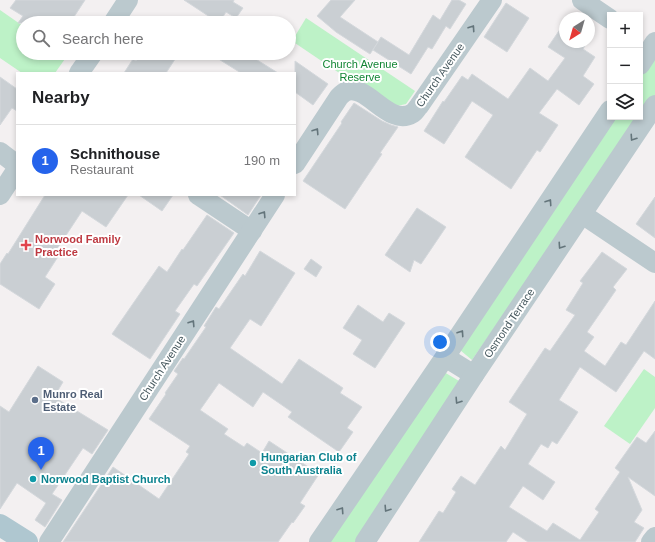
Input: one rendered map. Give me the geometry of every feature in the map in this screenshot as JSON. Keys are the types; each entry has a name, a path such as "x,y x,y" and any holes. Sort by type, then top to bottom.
{"main road":[{"path":"0,525 26,542"}],"street":[{"path":"118,16 128,0"},
{"name":"Church Avenue","path":"296,162 339,97 347,91 358,91 390,113 402,116 412,114 492,0"},
{"path":"582,0 607,17"},
{"path":"643,57 649,42"},
{"path":"80,72 88,60"},
{"name":"Osmond Terrace","path":"365,542 655,105"},
{"path":"318,542 445,357 607,114"},
{"path":"0,152 16,164"},
{"path":"0,195 16,171"},
{"path":"200,196 252,231"},
{"name":"Church Avenue","path":"49,542 274,196"},
{"path":"582,214 655,263"},
{"path":"445,357 474,376"},
{"path":"652,542 655,537"}],"green space":[{"path":"0,10 16,21 16,60 64,60 56,72 21,72 0,58"},
{"name":"Church Avenue Reserve","path":"306,18 415,91 406,104 397,106 357,85 296,44 296,34"},
{"path":"655,51 655,96 643,113 643,84 643,69"},
{"path":"609,120 638,120 472,360 460,350"},
{"path":"644,369 655,377 655,408 630,444 604,426"},
{"path":"444,372 459,381 359,542 329,542"}],"building":[{"path":"16,0 85,0 75,16 23,16 10,8"},
{"path":"184,0 234,0 233,2 243,8 237,16 233,16 226,12 223,16 208,16"},
{"path":"331,0 355,0 340,17 378,42 370,54 336,32 317,16"},
{"path":"452,0 459,0 466,4 450,29 446,26 432,49 428,47 411,74 373,50 381,37 409,55 433,15 440,20"},
{"path":"506,3 529,18 507,52 484,37"},
{"path":"559,31 559,48 584,48 595,57 583,76 594,84 579,105 557,89 539,113 558,125 540,152 537,150 511,189 465,157 493,115 472,101 444,144 424,131 443,101 444,102 462,76 468,80 472,74 508,99 530,68 548,81 565,58 548,47"},
{"path":"132,60 174,60 167,72 125,72"},
{"path":"220,60 257,60 276,72 239,72"},
{"path":"295,61 328,84 313,105 296,93"},
{"path":"0,77 16,88 16,110 12,108 0,125"},
{"path":"354,103 382,121 398,127 380,153 382,154 345,209 303,181"},
{"path":"44,196 127,196 106,227 82,211 57,249 61,252 45,277 55,284 39,309 0,284 0,264 7,253 8,254"},
{"path":"140,196 172,196 162,211"},
{"path":"221,196 260,196 248,215"},
{"path":"655,197 655,238 636,224"},
{"path":"417,208 446,227 421,264 414,260 410,272 385,255"},
{"path":"207,215 234,233 197,286 194,284 175,311 180,314 150,359 112,334 159,266 167,272"},
{"path":"260,251 295,273 261,326 250,319 230,348 282,384 299,359 343,388 340,393 362,407 347,428 353,432 339,452 288,417 292,412 263,392 253,407 219,383 200,410 228,429 224,434 244,447 247,443 262,453 269,441 319,474 300,503 305,506 278,542 63,542 113,467 159,499 189,454 186,452 190,446 149,419 178,374 174,371 206,327 204,326 216,307 219,309 243,274 245,276"},
{"path":"602,252 627,269 613,287 616,290 587,332 594,337 584,351 605,366 621,342 626,345 655,301 655,359 644,351 616,392 580,367 559,400 578,412 557,444 552,441 548,448 541,444 528,464 555,482 543,500 523,486 509,507 547,531 553,523 580,540 599,512 595,509 620,472 615,468 637,437 646,443 655,431 655,496 628,477 642,510 634,522 644,528 635,542 528,542 513,532 506,542 419,542 439,511 443,513 456,492 452,489 461,476 475,485 501,446 505,450 527,414 509,402 545,348 550,351 575,315 566,310 583,283 580,281"},
{"path":"311,259 322,267 316,277 304,269"},
{"path":"358,305 383,322 389,313 405,323 375,368 353,354 362,340 343,328"},
{"path":"38,366 63,382 54,397 108,430 92,454 83,448 52,494 62,500 45,527 35,520 46,503 17,483 0,509 0,406 9,412"}],"place":[{"name":"Norwood Family Practice","path":"26,245"},
{"name":"Munro Real Estate","path":"35,400"},
{"name":"Hungarian Club of South Australia","path":"253,463"},
{"name":"Schnithouse","path":"41,470"},
{"name":"Norwood Baptist Church","path":"33,479"}]}
